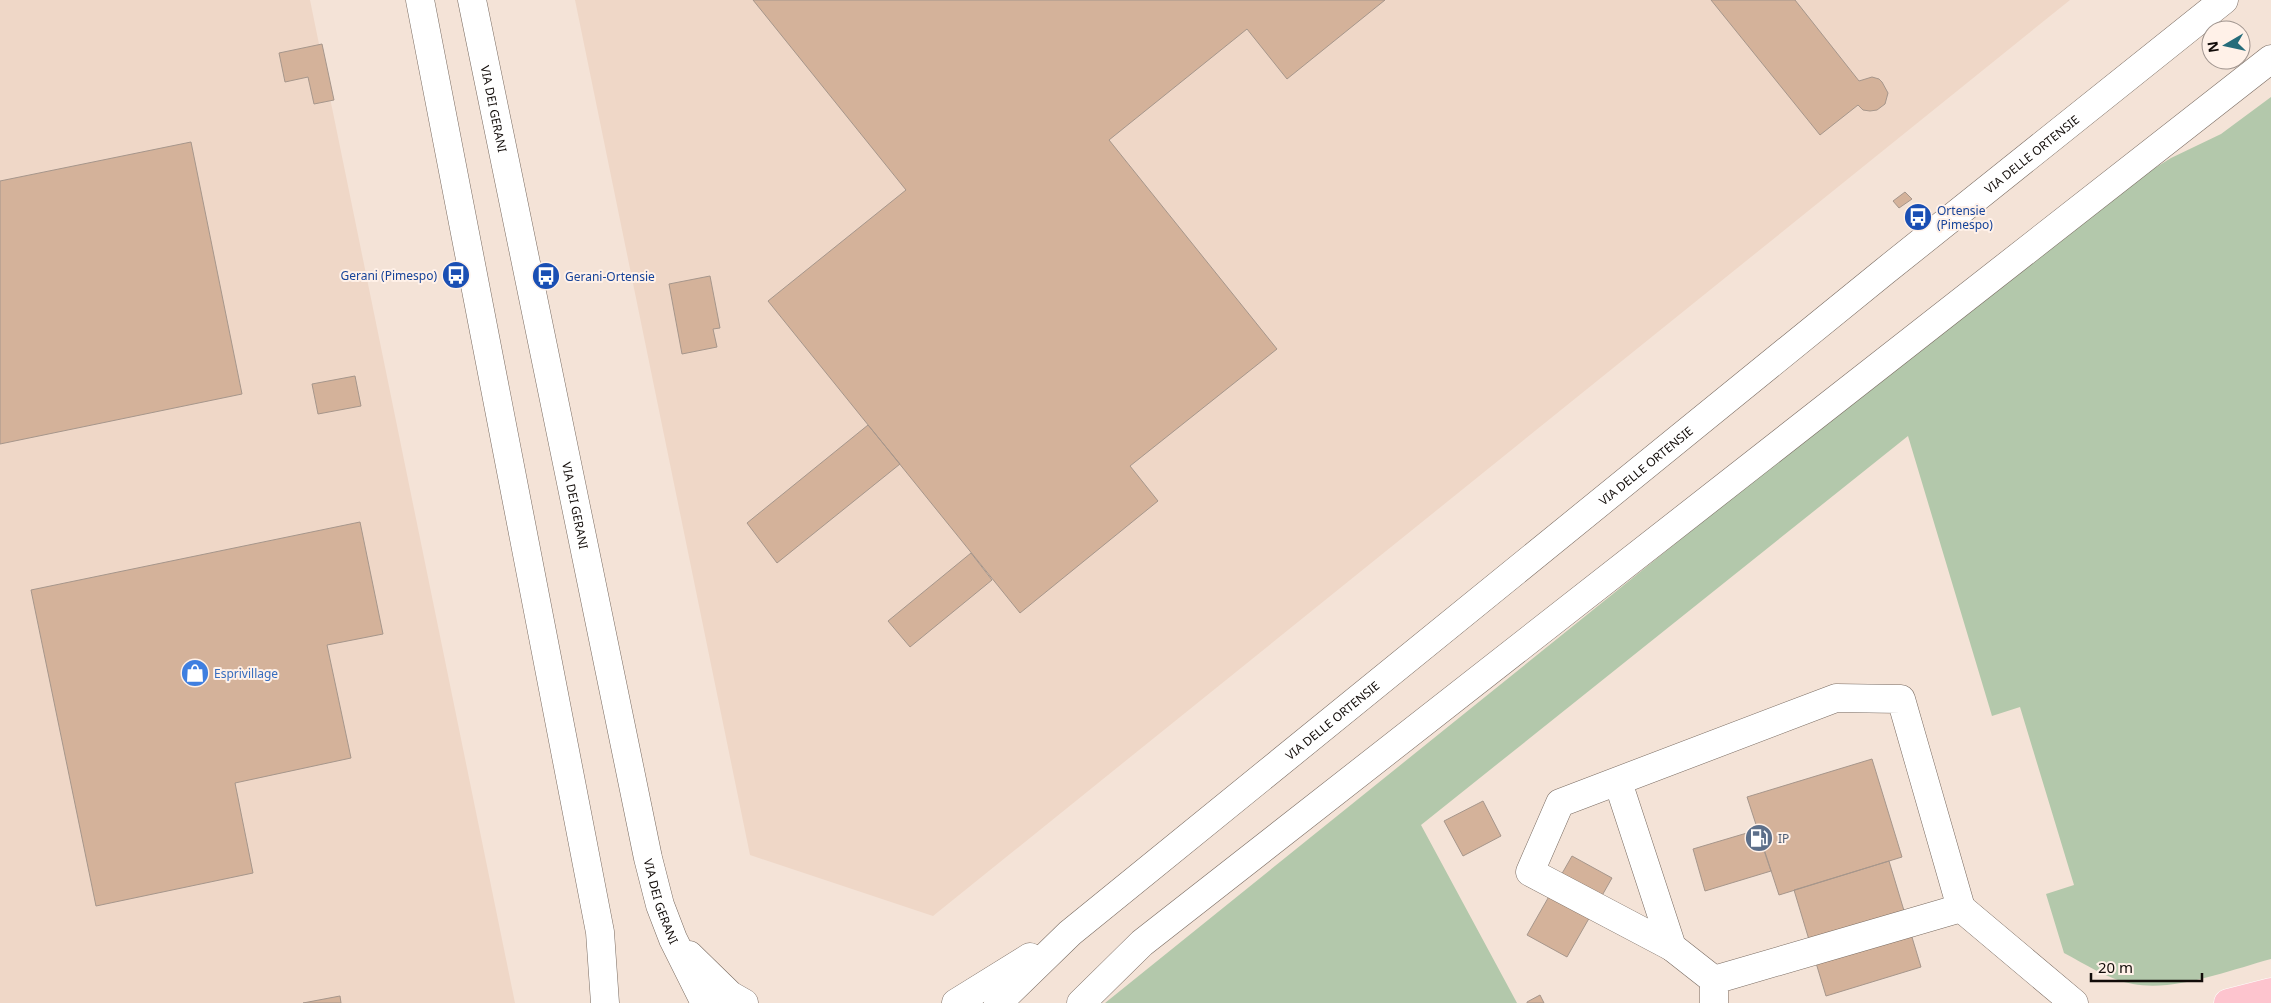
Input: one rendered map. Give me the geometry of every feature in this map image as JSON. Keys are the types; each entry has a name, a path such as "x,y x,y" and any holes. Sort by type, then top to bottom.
{"main road":[{"path":"2228,1003 2271,992"}],"street":[{"path":"420,0 600,932 605,1003"},
{"name":"VIA DEI GERANI","path":"472,0 648,858 660,905 673,939 705,1003"},
{"name":"VIA DELLE ORTENSIE","path":"1070,933 2224,0"},
{"path":"1082,1003 1142,943 2271,59"},
{"path":"1961,908 1714,991 1672,947 1530,872 1560,803 1836,698 1901,699 1961,908 2074,1003"},
{"path":"1618,782 1672,947"},
{"path":"956,1003 1070,933"},
{"path":"998,1003 1070,933"},
{"path":"673,939 730,995 744,1003"}],"shaded area":[{"path":"0,0 310,0 515,1003 0,1003"},
{"path":"575,0 2070,0 933,916 750,855"}],"green space":[{"path":"2271,97 2271,959 2184,983 2149,986 2115,979 2064,953 2046,894 2074,885 2020,707 1992,716 1908,436 1421,825 1517,1003 1105,1003 1938,332 2121,189 2171,158 2221,134"}],"building":[{"path":"753,0 1385,0 1287,79 1247,29 1109,140 1277,349 1130,466 1158,501 1020,613 768,301 906,190"},
{"path":"1711,0 1795,0 1859,81 1872,77 1882,82 1888,93 1885,104 1877,110 1870,111 1863,110 1858,105 1820,135"},
{"path":"322,44 334,100 314,104 308,77 285,82 279,53"},
{"path":"191,142 242,394 0,444 0,181"},
{"path":"1905,192 1912,199 1899,208 1893,201"},
{"path":"710,276 720,328 713,329 717,347 682,354 669,284"},
{"path":"355,376 361,406 318,414 312,384"},
{"path":"868,425 900,464 777,563 747,523"},
{"path":"360,522 383,634 327,645 351,758 235,783 253,873 96,906 31,590"},
{"path":"971,553 992,580 910,647 888,621"},
{"path":"1872,759 1902,857 1779,895 1747,797"},
{"path":"1483,801 1501,836 1463,856 1444,821"},
{"path":"1757,830 1771,871 1705,891 1693,849"},
{"path":"1572,856 1612,878 1567,957 1527,935"},
{"path":"1889,861 1921,967 1826,996 1794,890"},
{"path":"1540,995 1544,1003 1527,1003 1527,1002"},
{"path":"340,996 341,1003 303,1003"}],"place":[{"name":"Ortensie (Pimespo)","path":"1918,217"},
{"name":"Gerani (Pimespo)","path":"456,275"},
{"name":"Gerani-Ortensie","path":"546,276"},
{"name":"Esprivillage","path":"195,673"},
{"name":"IP","path":"1759,838"}]}
